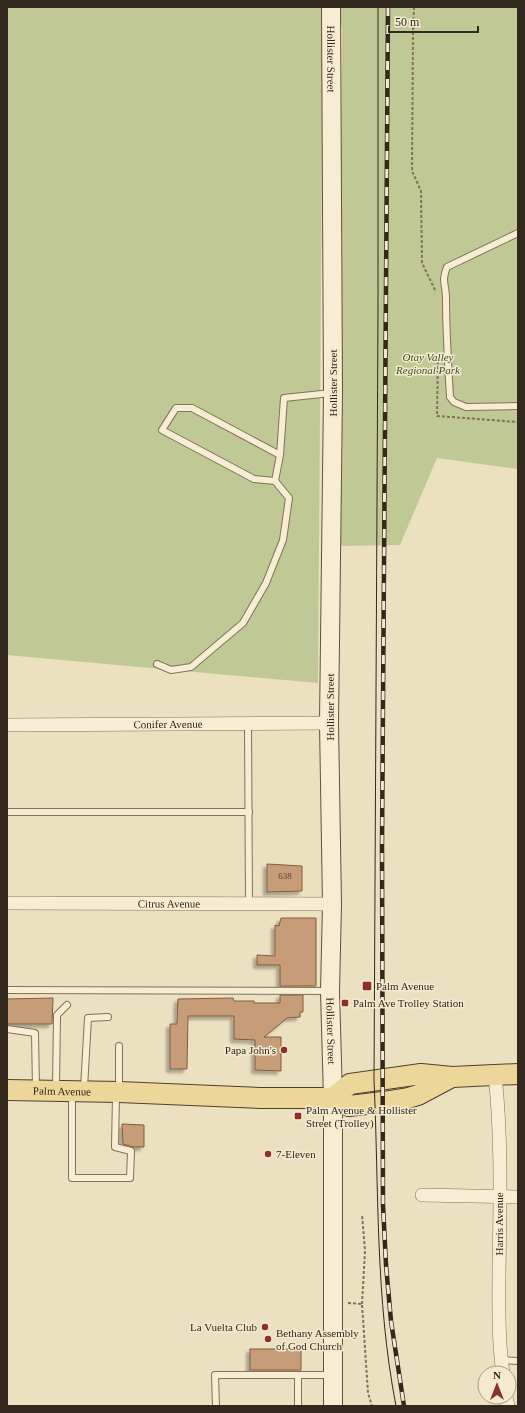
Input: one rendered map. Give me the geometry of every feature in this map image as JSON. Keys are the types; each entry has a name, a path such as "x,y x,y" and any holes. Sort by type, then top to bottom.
{"main road":[{"name":"Hollister Street","path":"331,7 333,392 329,723 332,904 330,991 333,1098 333,1406"},
{"path":"333,1098 350,1084 421,1074 452,1077 518,1074"},
{"name":"Palm Avenue","path":"7,1090 117,1092 260,1098 333,1098"}],"street":[{"name":"Conifer Avenue","path":"7,725 329,723"},
{"name":"Citrus Avenue","path":"7,903 332,904"},
{"name":"Harris Avenue","path":"495,1075 498,1099 500,1197 499,1305 502,1365"},
{"path":"422,1195 518,1197"}],"lane":[{"path":"518,232 447,267 443,278 446,294 450,397 454,402 466,407 518,406"},
{"path":"157,664 171,670 191,668 243,623 266,583 284,540 289,498 275,480 280,455 284,398 333,392"},
{"path":"275,480 254,479 162,430 176,408 192,408 280,455"},
{"path":"248,724 249,904"},
{"path":"7,812 249,812"},
{"path":"7,990 330,991"},
{"path":"67,1005 57,1015 71,1091 72,1178 130,1178 131,1151 115,1147 119,1046"},
{"path":"71,1091 88,1018 108,1017"},
{"path":"7,1029 35,1033 36,1090"},
{"path":"508,1365 518,1362"},
{"path":"216,1406 215,1375 333,1375"},
{"path":"298,1375 298,1406"}],"path":[{"path":"414,7 412,172 421,191 422,263 438,296"},
{"path":"438,352 437,416 518,422"},
{"path":"362,1214 365,1251 362,1304 368,1393 372,1406"},
{"path":"333,1302 362,1304"}],"green space":[{"path":"7,7 323,7 318,683 7,655"},
{"name":"Otay Valley Regional Park","path":"333,7 518,7 518,469 437,458 400,545 338,546 342,27"}],"building":[{"path":"267,864 302,866 302,891 267,892"},
{"path":"281,918 316,918 316,986 280,986 280,965 257,965 257,955 275,956 275,925 279,926"},
{"path":"280,995 303,995 303,1012 300,1012 300,1017 287,1018 264,1037 281,1037 281,1071 255,1070 255,1040 234,1039 234,1016 188,1016 187,1069 170,1069 170,1024 177,1024 178,999 233,998 234,1001 280,1003"},
{"path":"53,998 52,1024 7,1024 7,999"},
{"path":"122,1124 144,1125 144,1147 133,1147 123,1144"},
{"path":"250,1349 301,1349 301,1370 250,1370"}],"tram line":[{"path":"378,7 374,1080 381,1284 384,1325 396,1406"}],"railway":[{"path":"388,7 382,845 383,1205 391,1321 404,1406"}],"place":[{"name":"Palm Avenue","path":"367,986"},
{"name":"Palm Ave Trolley Station","path":"345,1003"},
{"name":"Papa John's","path":"284,1050"},
{"name":"Palm Avenue & Hollister Street (Trolley)","path":"298,1116"},
{"name":"7-Eleven","path":"268,1154"},
{"name":"La Vuelta Club","path":"265,1327"},
{"name":"Bethany Assembly of God Church","path":"268,1339"}]}
